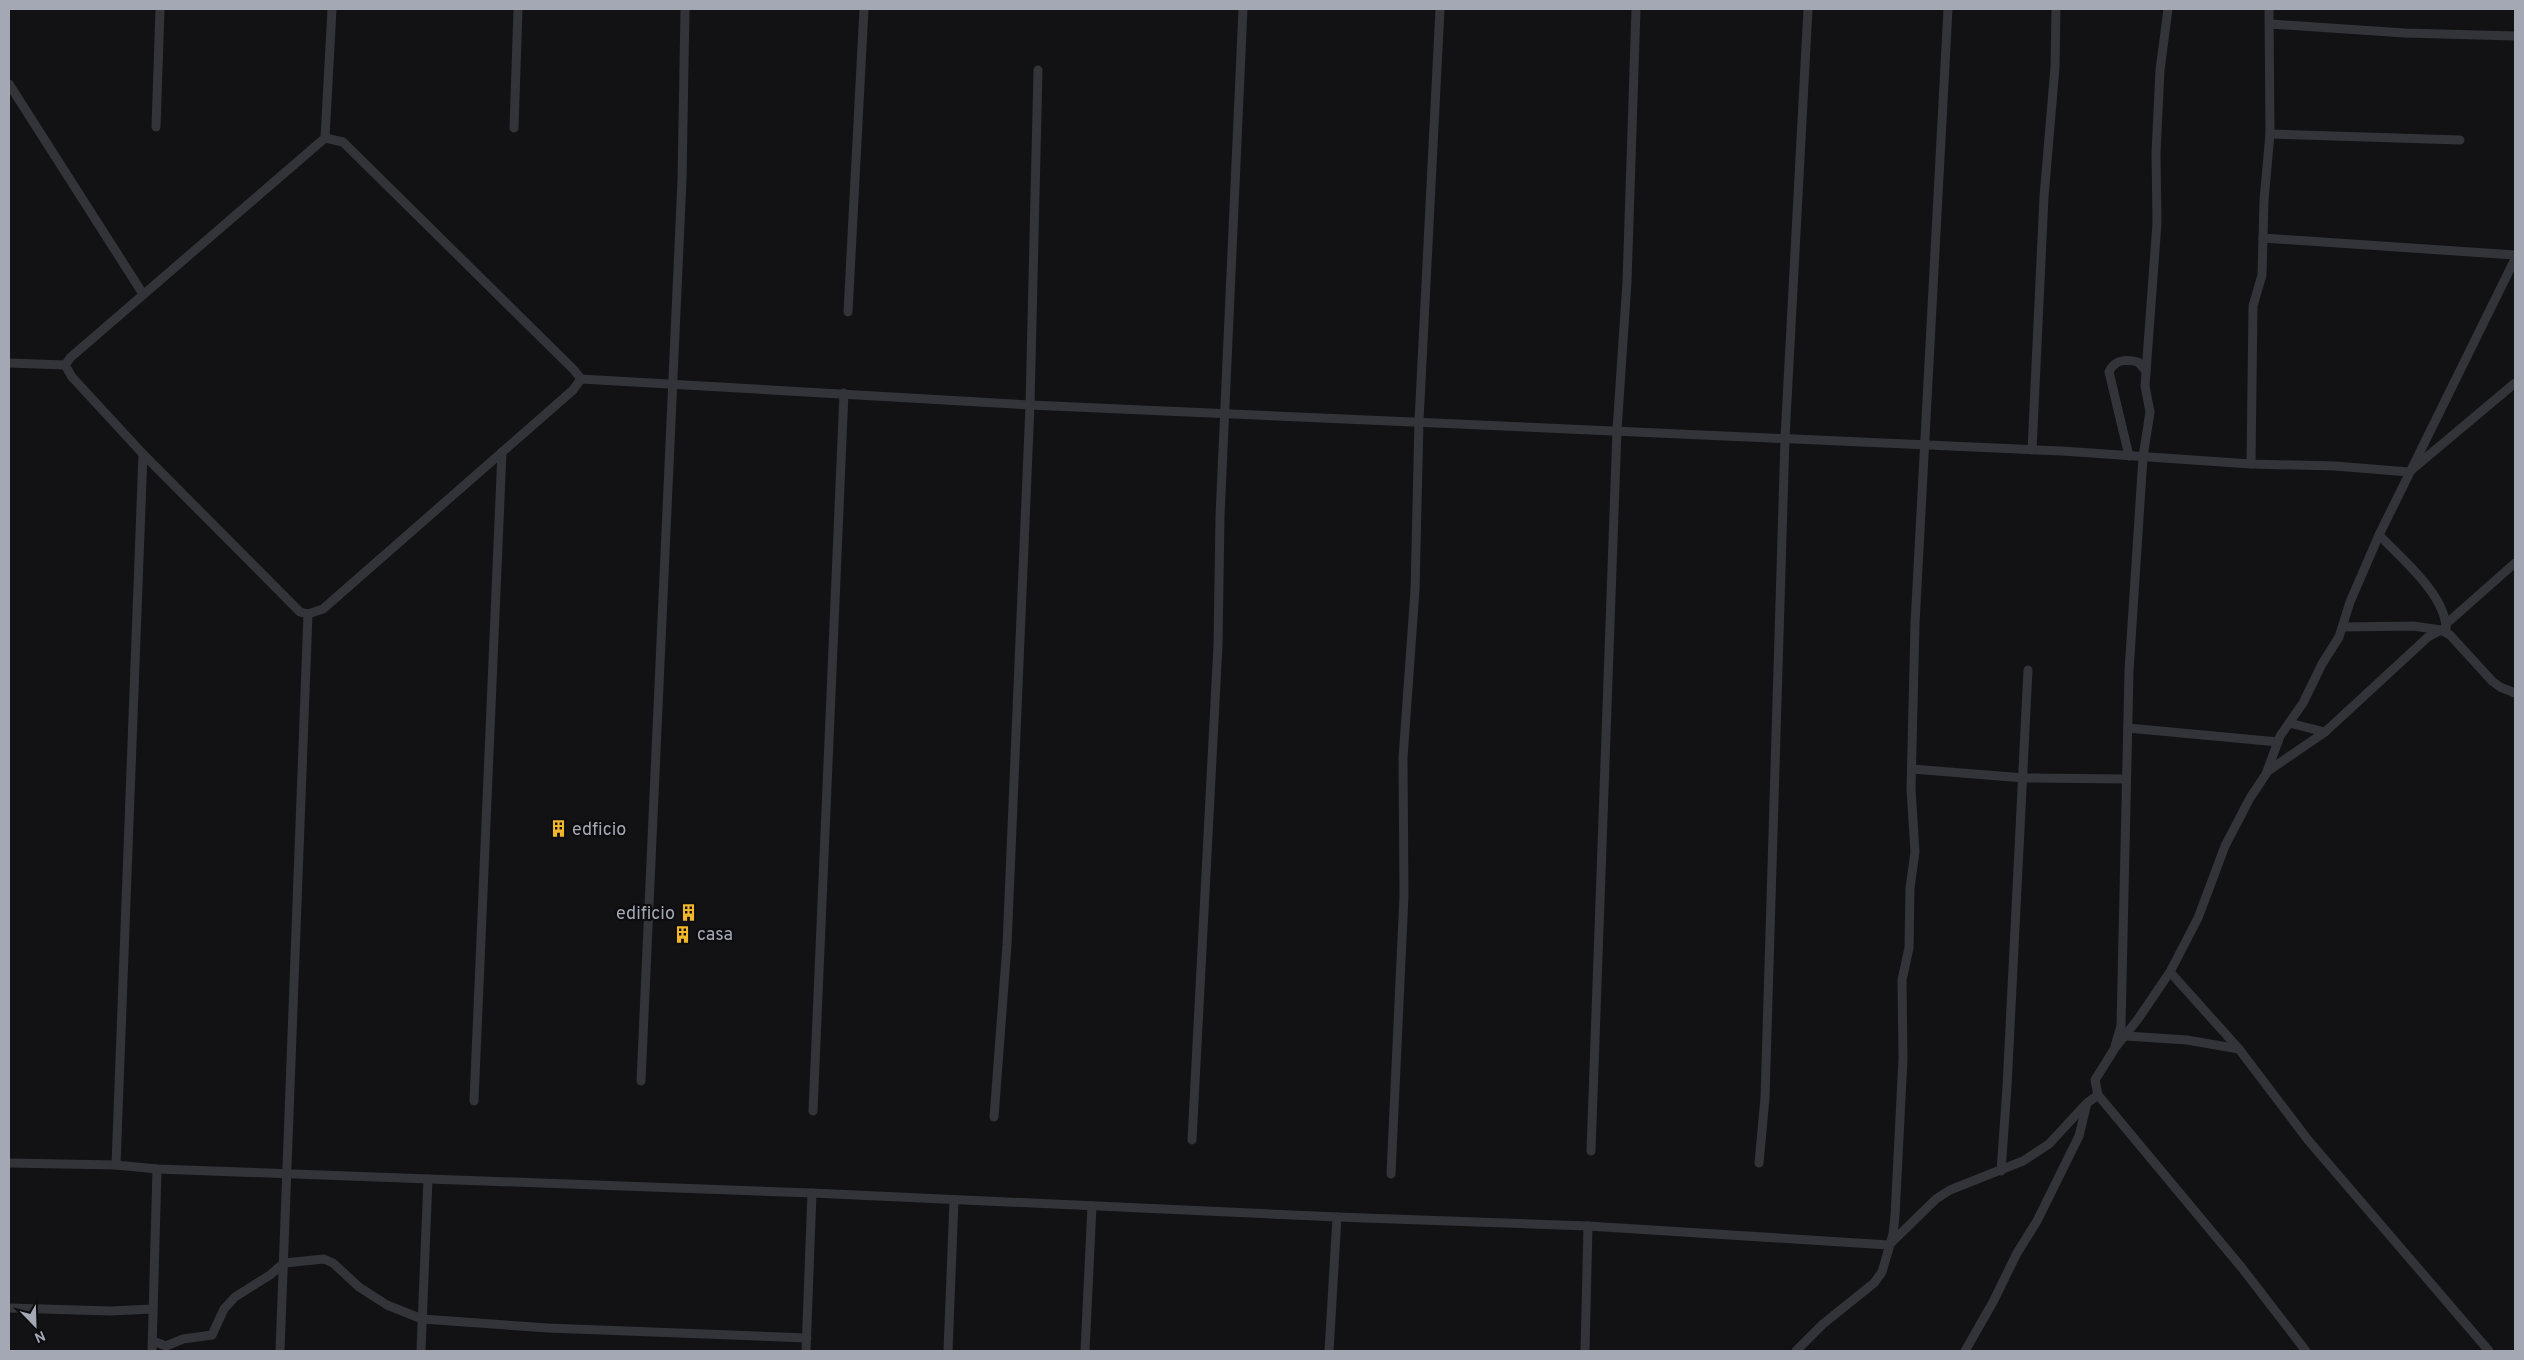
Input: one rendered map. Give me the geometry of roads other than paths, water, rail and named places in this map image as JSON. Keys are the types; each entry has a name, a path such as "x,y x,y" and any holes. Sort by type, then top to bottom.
{"street":[{"path":"156,127 160,9"},
{"path":"65,365 71,357 143,294 325,138 332,9"},
{"path":"514,128 518,9"},
{"path":"641,1081 682,180 685,9"},
{"path":"848,312 864,9"},
{"path":"1192,1140 1218,645 1220,516 1244,9"},
{"path":"1391,1174 1403,916 1403,758 1415,590 1419,422 1440,9"},
{"path":"1591,1151 1617,430 1627,282 1636,9"},
{"path":"1759,1163 1765,1098 1785,438 1808,9"},
{"path":"1796,1351 1823,1324 1874,1283 1882,1272 1895,1216 1903,1059 1902,980 1909,948 1910,888 1914,852 1912,770 1915,624 1948,9"},
{"path":"2032,450 2044,197 2055,67 2056,9"},
{"path":"2115,1048 2121,1026 2126,878 2125,779 2129,671 2143,457 2150,412 2146,393 2146,371 2157,223 2156,153 2160,70 2168,9"},
{"path":"2251,464 2253,306 2261,282 2270,134 2271,24 2269,9"},
{"path":"2271,24 2405,33 2515,36"},
{"path":"994,1117 1007,945 1030,405 1038,70"},
{"path":"9,84 143,294"},
{"path":"2270,134 2460,140"},
{"path":"325,138 343,142 581,379 1030,405 1924,444 2251,464 2335,466 2409,472 2515,383"},
{"path":"2263,238 2515,257 2379,535 2350,602 2343,627 2303,704 2278,742 2268,771 2250,798 2225,846 2205,904 2170,972 2126,1036 2115,1048 2095,1080 2098,1095 2242,1268 2306,1351"},
{"path":"2129,456 2109,372 2114,364 2121,360 2138,362 2146,371"},
{"path":"9,363 65,365"},
{"path":"65,365 72,376 143,454 300,612 308,614 323,609 573,390 581,379"},
{"path":"813,1111 844,393"},
{"path":"474,1101 502,452"},
{"path":"116,1165 143,454"},
{"path":"2379,535 2436,597 2444,611 2444,628 2492,681 2515,694"},
{"path":"2268,771 2325,732 2428,637 2444,628 2515,563"},
{"path":"280,1351 308,614"},
{"path":"2343,627 2405,625 2444,628"},
{"path":"2001,1170 2024,778 2028,670"},
{"path":"2289,723 2325,732"},
{"path":"2128,728 2278,742"},
{"path":"1912,770 2024,778 2125,779"},
{"path":"2170,972 2239,1049 2308,1140 2489,1351"},
{"path":"2126,1036 2187,1040 2239,1049"},
{"path":"9,1163 116,1165 157,1169 287,1172 428,1179 812,1192 1337,1217 1588,1226 1890,1244 1936,1199 1950,1190 1966,1182 2023,1161 2049,1144 2087,1103 2098,1095"},
{"path":"1965,1351 1993,1302 2017,1253 2037,1221 2079,1136 2087,1103"},
{"path":"152,1351 157,1169"},
{"path":"421,1351 428,1179"},
{"path":"806,1351 812,1192"},
{"path":"948,1351 954,1200"},
{"path":"1085,1351 1092,1206"},
{"path":"1329,1351 1337,1217"},
{"path":"1586,1351 1588,1226"},
{"path":"153,1341 166,1346 183,1339 212,1335 229,1301 270,1275 284,1263 324,1259 333,1263 359,1287 386,1305 422,1319 540,1327 807,1338"},
{"path":"9,1308 111,1311 152,1309"}],"place":[{"name":"edficio","path":"558,829"},
{"name":"edificio","path":"689,913"},
{"name":"casa","path":"683,934"}]}
